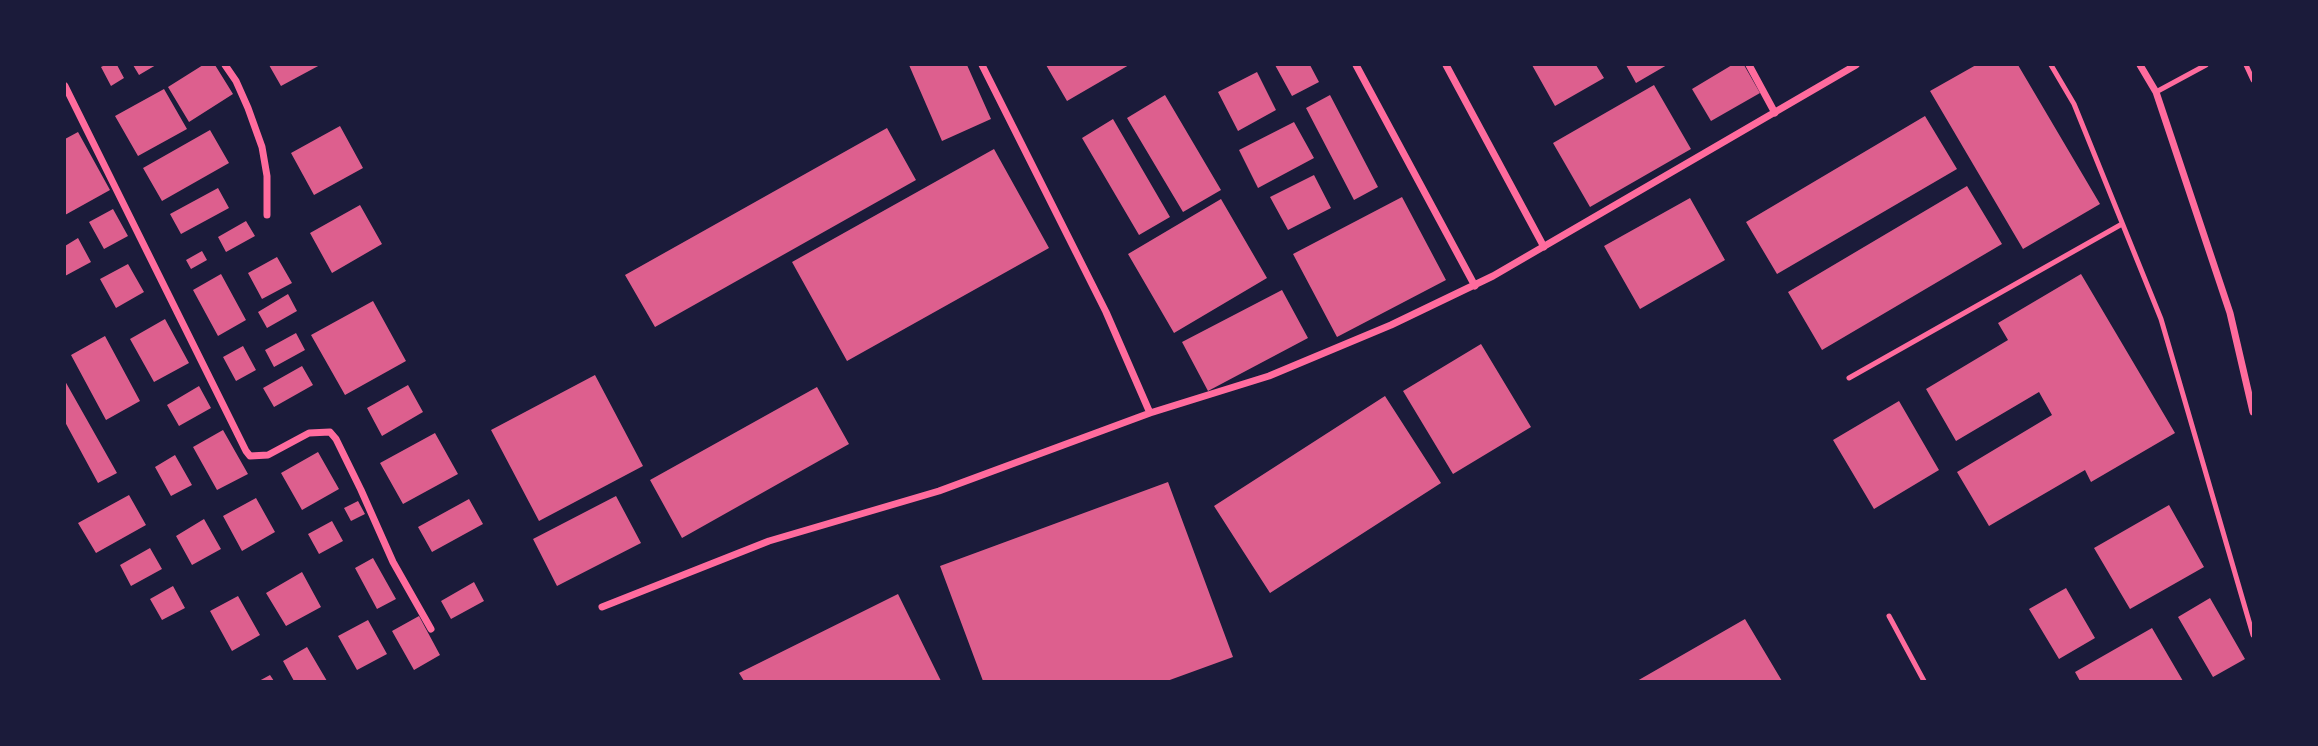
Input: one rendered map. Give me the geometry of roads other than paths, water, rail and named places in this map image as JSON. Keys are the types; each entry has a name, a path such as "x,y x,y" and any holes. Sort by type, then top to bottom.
{"street":[{"path":"225,65 248,108 262,147 267,176 267,215"},
{"path":"982,65 1106,312 1150,413"},
{"path":"1356,65 1475,286"},
{"path":"1446,65 1544,247"},
{"path":"1749,65 1775,113"},
{"path":"602,607 769,541 939,491 1150,413 1269,376 1391,326 1493,276 1856,65"},
{"path":"2140,65 2156,92 2230,313 2253,412"},
{"path":"65,86 246,451 250,456 268,455 309,433 330,432 361,490 393,562 431,629"}],"lane":[{"path":"2051,65 2074,104 2161,319 2253,635"},
{"path":"2156,92 2206,65"},
{"path":"2246,65 2253,80"},
{"path":"1849,378 2122,224"},
{"path":"1889,616 1924,681"}]}
